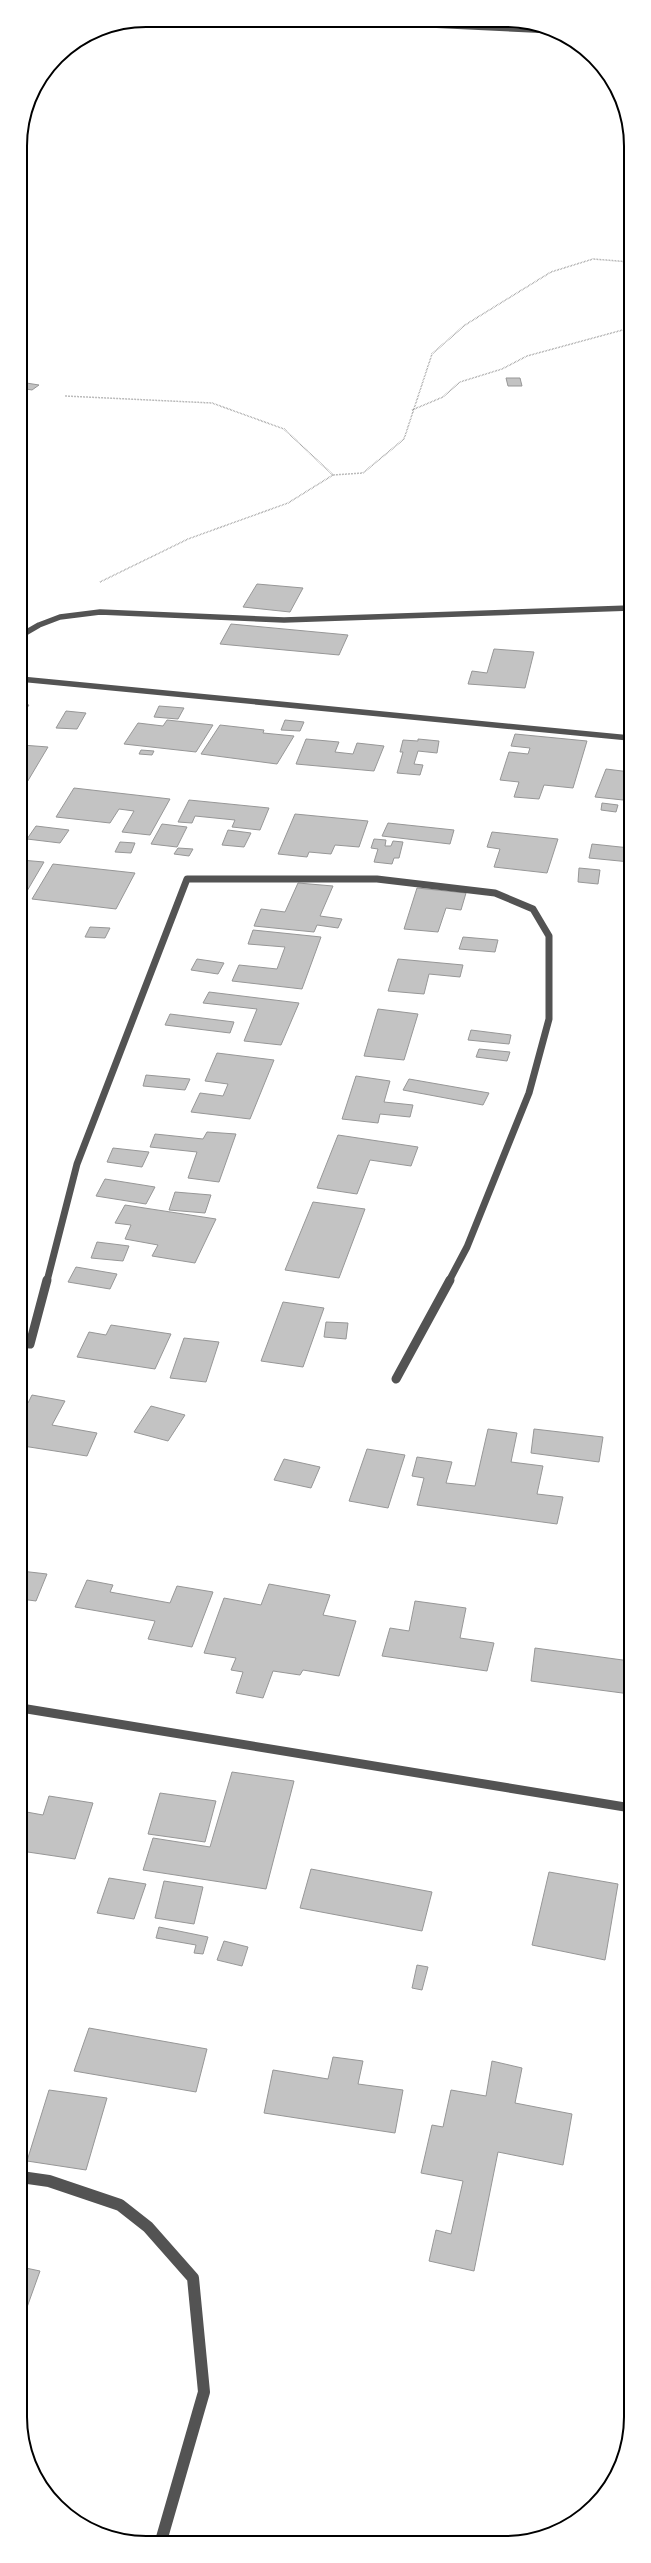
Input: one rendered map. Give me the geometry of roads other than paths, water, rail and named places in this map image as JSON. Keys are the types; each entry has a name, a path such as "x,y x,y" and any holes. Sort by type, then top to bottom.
{"street":[{"path":"451,27 536,31"},
{"path":"27,631 34,626 72,614 100,612 145,612 282,620 624,608"},
{"path":"27,680 624,737"},
{"path":"27,1344 30,1344 77,1164 187,878 377,879 495,893 533,909 549,936 549,1019 529,1093 467,1246 396,1379"},
{"path":"27,1709 624,1807"},
{"path":"27,2178 49,2181 120,2205 148,2227 193,2278 204,2392 162,2536"}]}
